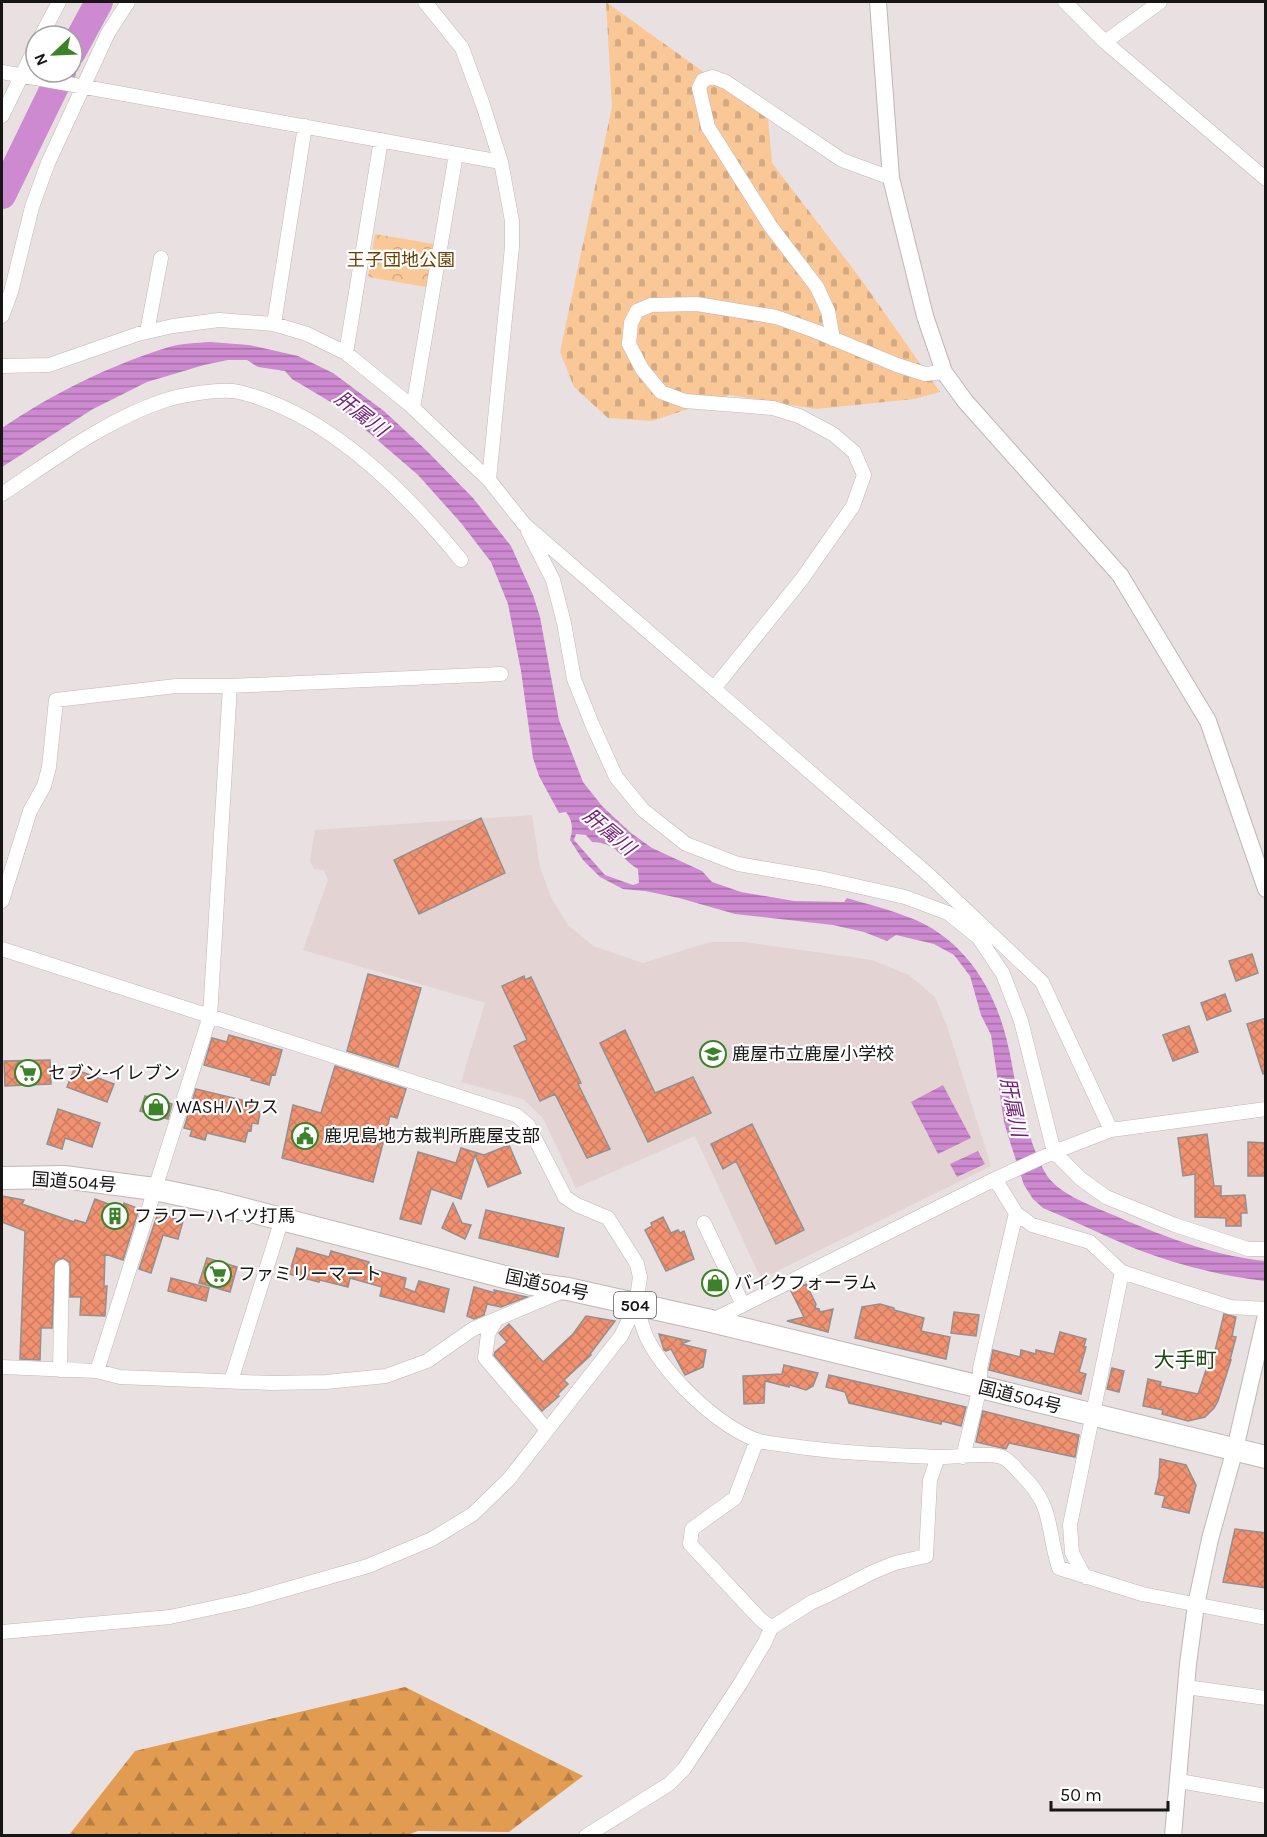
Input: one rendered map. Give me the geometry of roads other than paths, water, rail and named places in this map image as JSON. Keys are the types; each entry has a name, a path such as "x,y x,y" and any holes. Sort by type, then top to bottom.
{"highway":[{"name":"国道504号","path":"2,1178 64,1177 154,1189 216,1202 532,1284 568,1289 711,1321 1266,1457"}],"street":[{"path":"48,24 60,2"},
{"path":"2,316 48,163 108,33 128,2"},
{"path":"425,2 462,48 501,162 512,221 512,247 489,480"},
{"path":"878,2 891,178 925,316 944,372 965,401 1120,575 1208,721 1265,885"},
{"path":"1065,2 1105,42 1266,179"},
{"path":"1105,42 1160,2"},
{"path":"2,116 24,69"},
{"path":"2,72 501,162"},
{"path":"833,339 828,311 818,287 771,227 708,127 699,88 704,80 713,76 726,82 842,160 891,178"},
{"path":"274,324 305,126"},
{"path":"346,353 381,140"},
{"path":"413,408 456,154"},
{"path":"147,332 161,258"},
{"path":"715,687 802,579 853,507 864,475 854,452 833,434 799,416 773,408 685,400 661,392 642,369 629,344 631,323 638,311 651,305 697,304 776,317 925,374 944,372"},
{"path":"2,366 49,365 147,332 219,320 274,324 307,334 346,353 413,408 489,480 524,524 715,687 862,819 930,876 1042,982 1111,1130"},
{"path":"2,494 80,442 118,420 164,400 202,392 238,392 309,419 348,446 426,518 461,560"},
{"path":"524,524 553,580 564,623 574,679 592,724 616,777 643,810 686,844 738,864 825,879 904,897 948,914 979,938 1003,974 1021,1021 1054,1152 1081,1179 1106,1197 1175,1225 1248,1249 1266,1249"},
{"path":"2,901 30,811 44,786 49,767 56,700 176,686 230,686 501,674"},
{"path":"97,1371 210,1016 230,686"},
{"path":"2,950 516,1115 528,1125 565,1197 577,1205 608,1218 637,1264 640,1276 636,1305 621,1336 509,1479 473,1514 432,1539 368,1566 249,1600 170,1617 2,1632"},
{"path":"711,1321 995,1179 1054,1152 1111,1130 1266,1108"},
{"path":"995,1179 1016,1213 1032,1224 1090,1242 1122,1272 1230,1307 1266,1309"},
{"path":"963,1457 980,1387 980,1368 1016,1213"},
{"path":"231,1381 282,1218"},
{"path":"704,1223 744,1305"},
{"path":"60,1370 62,1268"},
{"path":"1085,1577 1072,1553 1070,1525 1122,1272"},
{"path":"2,1367 97,1371 120,1377 270,1383 326,1382 386,1376 427,1360 473,1329 568,1289"},
{"path":"636,1305 647,1338 664,1365 700,1403 722,1420 757,1440 812,1449 938,1457 982,1454 1004,1458 1030,1483 1043,1502 1051,1525 1054,1552 1059,1568 1142,1594 1266,1618"},
{"path":"1173,1836 1186,1687 1196,1605 1210,1539 1235,1449 1266,1315"},
{"path":"496,1320 488,1334 484,1359 547,1430"},
{"path":"757,1440 735,1498 692,1528 690,1544 771,1628"},
{"path":"586,1836 669,1784 684,1769 740,1684 771,1628 812,1602 873,1572 895,1563 926,1556 930,1480 938,1457"},
{"path":"1186,1687 1266,1698"},
{"path":"1179,1781 1266,1796"}],"water":[{"name":"肝属川","path":"210,342 249,345 298,356 333,373 384,411 473,498 511,546 533,595 540,617 559,720 583,782 602,806 631,833 652,848 702,871 712,882 741,892 794,901 844,902 847,898 908,917 942,935 957,947 981,977 998,1012 1022,1112 1039,1160 1048,1177 1067,1194 1164,1236 1224,1254 1265,1261 1265,1281 1216,1273 1152,1255 1043,1208 1033,1199 1024,1185 1004,1122 991,1035 981,1015 970,976 954,955 934,944 896,935 887,941 864,932 833,925 735,914 679,898 623,889 600,877 583,860 570,840 572,829 570,819 566,812 559,813 539,776 533,758 521,671 508,604 491,562 461,523 418,475 339,407 292,379 285,371 258,367 247,360 228,360 147,382 93,409 2,467 2,428 21,415 61,392 125,362 174,346","holes":["576,834 586,835 592,842 613,848 638,869 639,883 633,885 605,875 574,840"]},
{"path":"943,1085 971,1138 938,1154 911,1102"},
{"path":"978,1151 985,1164 957,1177 950,1164"}],"waterway":[{"path":"84,30 99,2"},
{"path":"2,195 56,84"}],"place":[{"name":"鹿屋市立鹿屋小学校","path":"713,1054"},
{"name":"セブン-イレブン","path":"28,1073"},
{"name":"WASHハウス","path":"156,1107"},
{"name":"鹿児島地方裁判所鹿屋支部","path":"305,1136"},
{"name":"フラワーハイツ打馬","path":"115,1216"},
{"name":"ファミリーマート","path":"218,1274"},
{"name":"バイクフォーラム","path":"715,1283"}],"district":[{"name":"大手町","path":"1185,1360"}],"park label":[{"name":"王子団地公園","path":"401,260"}]}
